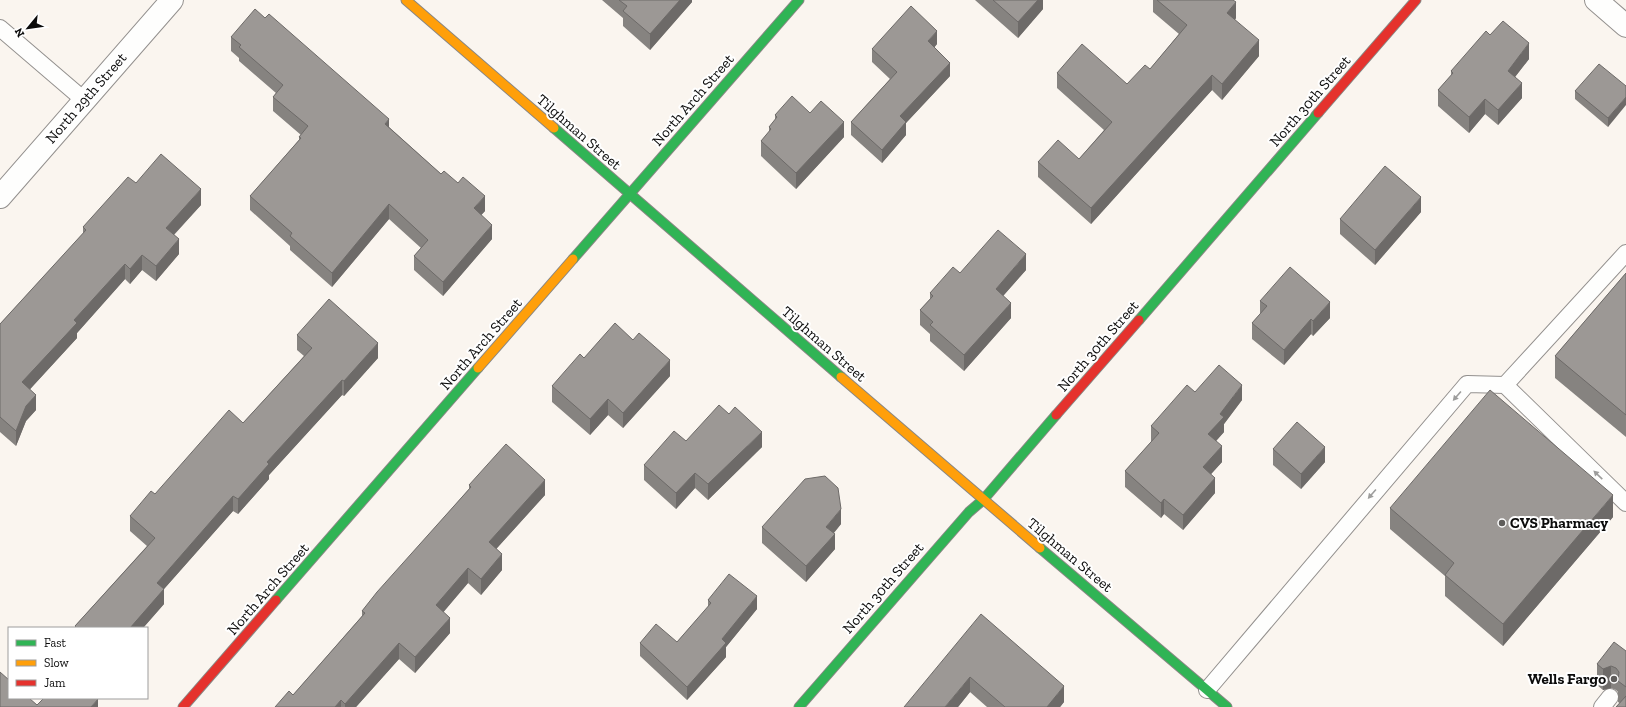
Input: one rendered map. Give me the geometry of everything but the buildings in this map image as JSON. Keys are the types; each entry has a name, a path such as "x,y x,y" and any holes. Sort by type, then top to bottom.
{"street":[{"name":"North 29th Street","path":"0,197 172,0"},
{"name":"Tilghman Street","path":"406,0 983,500 1227,707"},
{"name":"North Arch Street","path":"183,707 799,0"},
{"name":"North 30th Street","path":"798,707 969,512 983,500 1416,0"},
{"path":"1596,0 1626,26"}],"lane":[{"path":"0,28 84,100"},
{"path":"1505,385 1626,253"},
{"path":"1207,690 1467,384 1505,385 1626,503"}],"traffic: fast":[{"path":"573,259 799,0"},
{"path":"1139,320 1318,113"},
{"path":"554,128 841,377"},
{"path":"276,600 478,368"},
{"path":"799,707 969,512 983,500 1056,415"},
{"path":"1040,548 1227,707"}],"traffic: slow":[{"path":"406,0 554,128"},
{"path":"478,368 573,259"},
{"path":"841,377 1040,548"}],"traffic: jam":[{"path":"1318,113 1416,0"},
{"path":"1056,415 1139,320"},
{"path":"183,707 276,600"}],"place":[{"name":"CVS Pharmacy","path":"1502,523"},
{"name":"Wells Fargo","path":"1614,679"}]}
